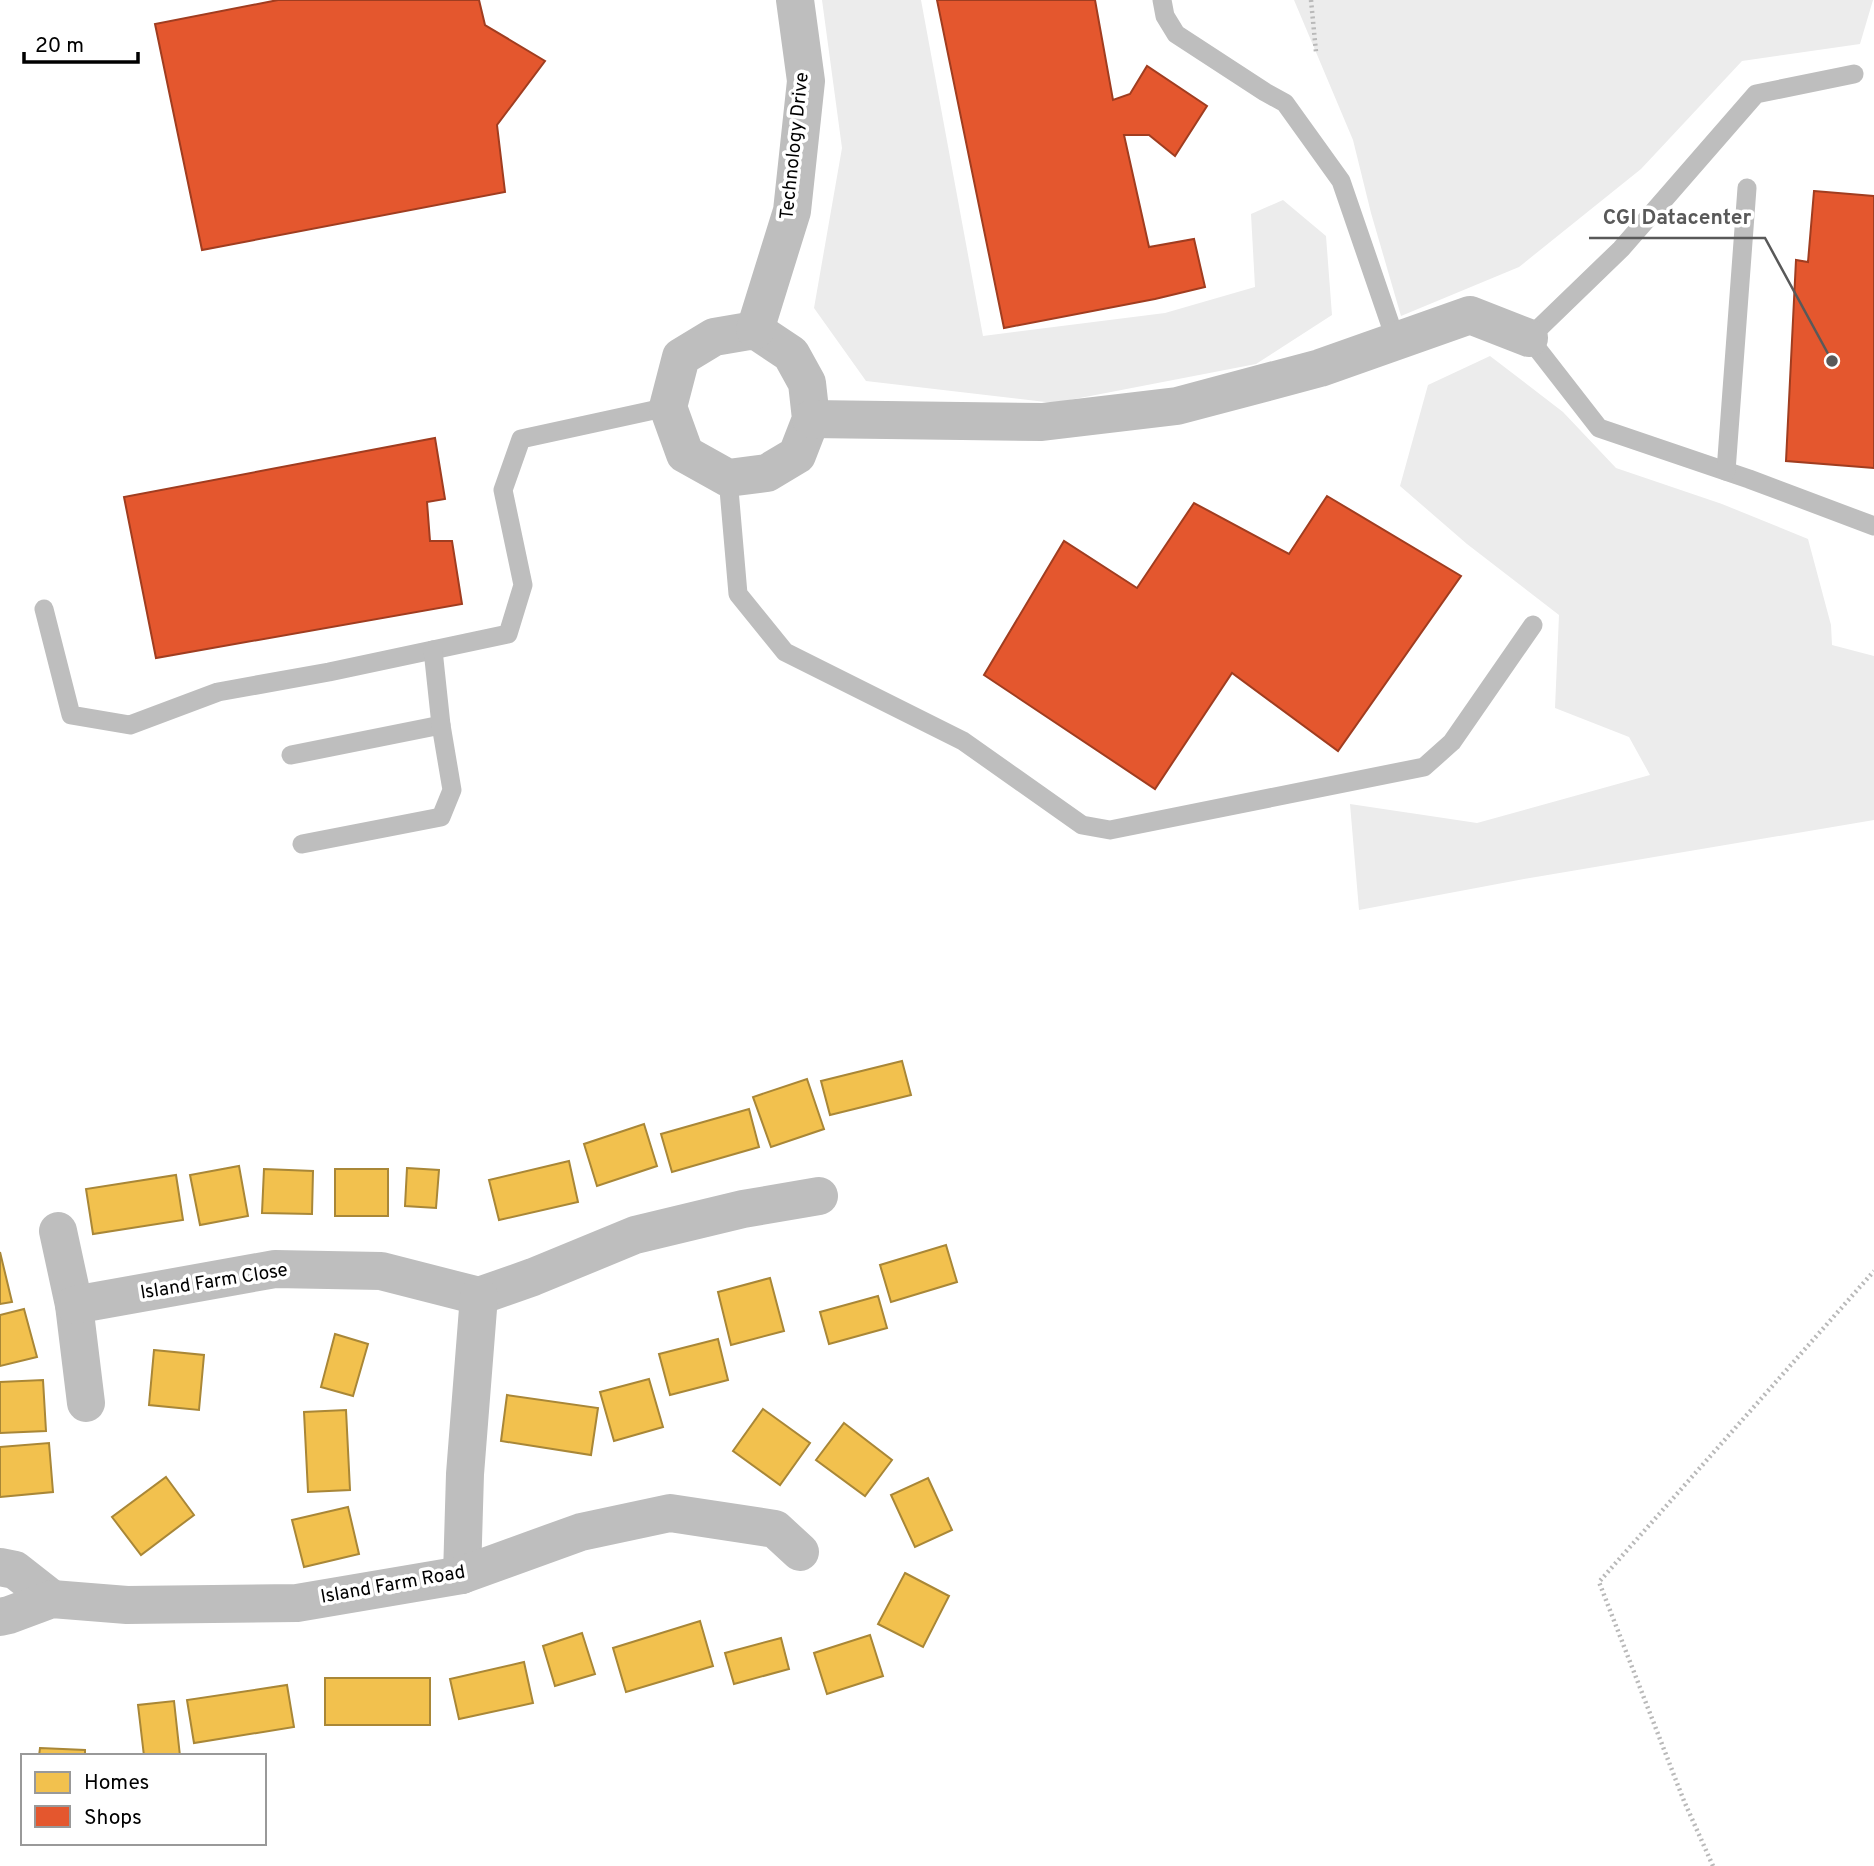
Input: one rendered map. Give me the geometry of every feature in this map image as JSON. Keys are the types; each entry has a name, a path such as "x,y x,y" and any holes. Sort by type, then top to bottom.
{"street":[{"name":"Technology Drive","path":"755,330 792,211 806,81 796,0"},
{"path":"811,419 1042,422 1177,406 1320,368 1470,315 1529,338"},
{"path":"755,330 791,354 807,383 811,419 797,455 767,474 728,478 685,454 668,407 681,357 714,337 755,330"},
{"path":"462,1575 465,1474 479,1296 635,1235 743,1209 819,1196"},
{"path":"58,1231 74,1305 86,1403"},
{"name":"Island Farm Close","path":"74,1305 275,1269 381,1271 479,1296"},
{"name":"Island Farm Road","path":"0,1617 52,1599 127,1605 297,1603 462,1575 581,1532 670,1513 775,1528 800,1552"},
{"path":"0,1567 15,1570 52,1599"}],"lane":[{"path":"1163,0 1165,16 1176,34 1285,103 1341,181 1396,341"},
{"path":"1854,74 1756,94 1621,249 1529,338 1599,428 1726,471 1874,526"},
{"path":"1726,471 1747,188"},
{"path":"44,609 71,715 130,725 218,692 329,672 508,634 523,585 503,490 521,439 668,407"},
{"path":"728,478 738,594 785,652 964,741 1082,825 1110,830 1424,767 1452,742 1533,625"},
{"path":"302,844 441,817 452,790 433,650"},
{"path":"291,755 442,725"}],"path":[{"path":"1311,0 1316,52"},
{"path":"1713,1866 1684,1801 1598,1582 1874,1271"}],"shaded area":[{"path":"822,0 921,0 983,336 1165,313 1255,287 1251,214 1283,200 1326,236 1332,315 1256,364 1054,403 866,381 814,308 842,148"},
{"path":"1294,0 1873,0 1860,44 1742,61 1641,169 1519,267 1401,316 1353,140"},
{"path":"1490,356 1563,412 1616,468 1722,504 1808,539 1831,625 1832,645 1874,656 1874,820 1524,879 1359,910 1350,804 1477,823 1650,775 1629,737 1555,708 1559,615 1467,544 1400,486 1428,385"}],"building: Homes":[{"path":"902,1061 911,1095 830,1115 821,1081"},
{"path":"807,1079 824,1129 771,1147 753,1097"},
{"path":"749,1109 759,1147 672,1172 661,1134"},
{"path":"644,1124 657,1166 597,1186 584,1144"},
{"path":"569,1161 578,1202 499,1220 489,1180"},
{"path":"239,1166 248,1216 200,1225 190,1175"},
{"path":"407,1168 439,1170 436,1208 405,1206"},
{"path":"264,1169 313,1171 312,1214 262,1213"},
{"path":"335,1169 388,1169 388,1216 335,1216"},
{"path":"176,1175 183,1220 93,1234 86,1189"},
{"path":"946,1245 957,1282 891,1302 880,1265"},
{"path":"0,1252 12,1302 0,1304"},
{"path":"770,1278 784,1331 731,1345 718,1292"},
{"path":"878,1296 887,1328 829,1344 820,1312"},
{"path":"24,1309 37,1357 0,1366 0,1315"},
{"path":"335,1334 368,1344 353,1396 321,1387"},
{"path":"718,1339 728,1380 670,1395 659,1354"},
{"path":"154,1350 204,1355 199,1410 149,1405"},
{"path":"649,1379 663,1427 614,1441 600,1392"},
{"path":"43,1380 46,1431 0,1433 0,1382"},
{"path":"507,1395 598,1408 591,1455 501,1441"},
{"path":"763,1409 810,1443 780,1485 733,1451"},
{"path":"346,1410 350,1490 308,1492 304,1412"},
{"path":"844,1423 892,1460 865,1496 816,1460"},
{"path":"49,1443 53,1492 0,1497 0,1447"},
{"path":"166,1477 194,1515 141,1555 112,1517"},
{"path":"928,1478 952,1530 915,1547 891,1495"},
{"path":"348,1507 359,1554 304,1567 292,1520"},
{"path":"905,1573 949,1596 923,1647 878,1624"},
{"path":"700,1621 713,1666 626,1692 613,1648"},
{"path":"582,1633 595,1674 555,1686 543,1646"},
{"path":"870,1635 883,1676 827,1694 814,1653"},
{"path":"781,1638 789,1669 734,1684 725,1653"},
{"path":"524,1662 533,1703 459,1719 450,1679"},
{"path":"325,1678 430,1678 430,1725 325,1725"},
{"path":"287,1685 294,1727 194,1743 187,1700"},
{"path":"174,1701 180,1754 144,1754 138,1705"},
{"path":"40,1748 85,1750 85,1754 39,1754"}],"building: Shops":[{"path":"278,0 479,0 485,25 545,61 497,125 505,192 202,250 155,24"},
{"path":"937,0 1095,0 1113,100 1130,94 1147,66 1207,106 1175,156 1149,135 1124,135 1149,247 1194,239 1205,287 1004,328"},
{"path":"1814,191 1874,196 1874,468 1786,461 1796,260 1808,262"},
{"path":"435,438 445,499 427,502 430,541 452,541 462,604 156,658 124,497"},
{"path":"1327,496 1461,576 1338,751 1232,673 1155,789 984,675 1064,541 1137,588 1194,503 1289,554"}],"place":[{"name":"CGI Datacenter","path":"1832,361"}]}
